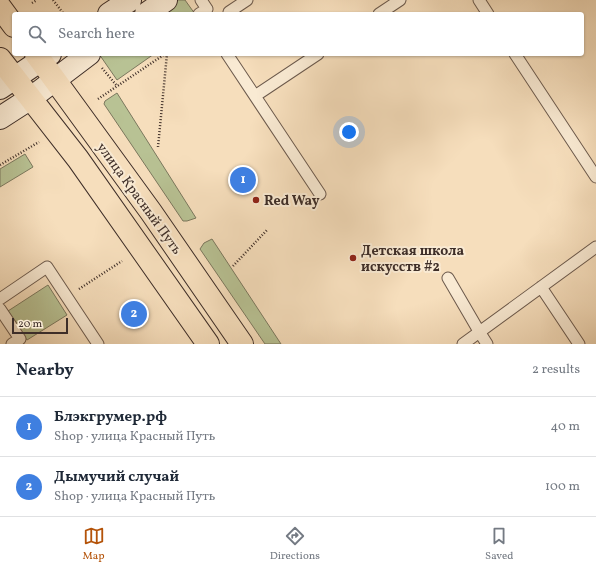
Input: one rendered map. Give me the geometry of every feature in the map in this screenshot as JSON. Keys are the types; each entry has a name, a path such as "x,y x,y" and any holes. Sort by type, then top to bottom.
{"main road":[{"path":"112,12 130,0"},
{"path":"149,12 166,0"},
{"path":"0,7 12,23"},
{"path":"8,83 42,56"},
{"name":"улица Красный Путь","path":"42,56 55,79 178,250 242,344"},
{"path":"0,118 31,98 55,79 94,58"},
{"name":"улица Красный Путь","path":"0,59 8,83 31,98 78,159 208,344"}],"lane":[{"path":"201,0 207,9 202,12"},
{"path":"229,12 247,0"},
{"path":"382,12 400,0"},
{"path":"479,0 487,12"},
{"path":"228,56 320,194"},
{"path":"255,96 315,56"},
{"path":"516,56 596,177"},
{"path":"463,344 480,333 596,246"},
{"path":"0,299 47,267 98,344"},
{"path":"448,278 487,344"},
{"path":"541,287 579,344"},
{"path":"0,309 18,342"}],"path":[{"path":"32,3 37,0"},
{"path":"53,0 62,12"},
{"path":"98,99 163,56"},
{"path":"158,147 166,56"},
{"path":"94,58 117,86"},
{"path":"0,165 39,142"},
{"path":"233,266 267,230"},
{"path":"67,297 122,261"}],"green space":[{"path":"177,0 185,0 194,12 160,12"},
{"path":"100,56 151,56 117,80"},
{"path":"117,93 196,218 183,221 104,104 105,101"},
{"path":"25,154 33,167 0,187 0,169"},
{"path":"212,239 281,344 265,344 200,249 204,243"},
{"path":"48,285 67,315 27,340 8,311"}],"place":[{"name":"Блэкгрумер.рф","path":"243,180"},
{"name":"Red Way","path":"256,200"},
{"name":"Детская школа искусств #2","path":"353,258"},
{"name":"Дымучий случай","path":"134,314"}]}
